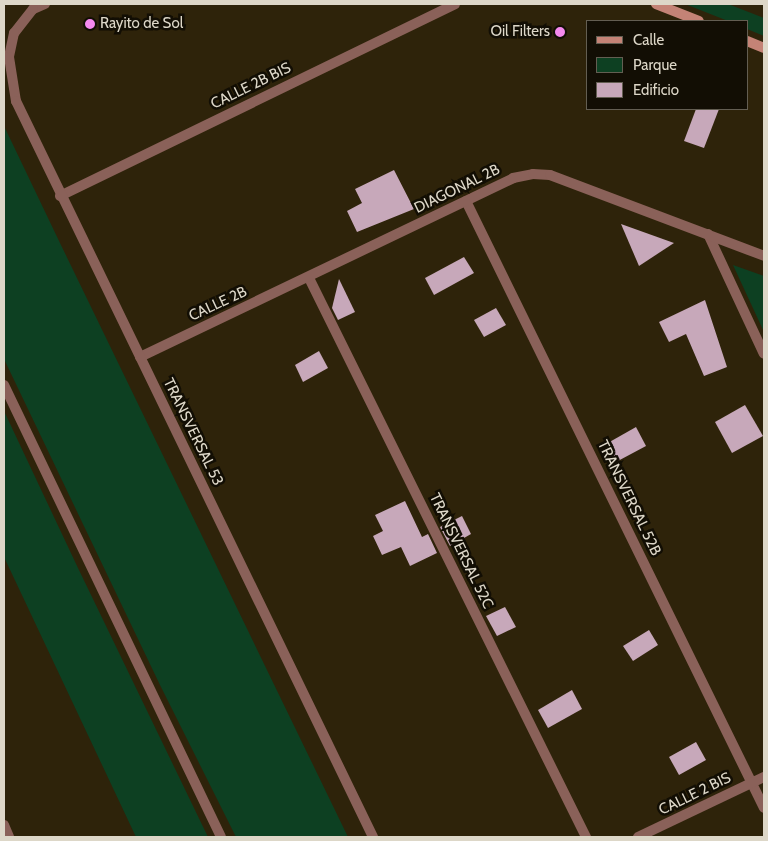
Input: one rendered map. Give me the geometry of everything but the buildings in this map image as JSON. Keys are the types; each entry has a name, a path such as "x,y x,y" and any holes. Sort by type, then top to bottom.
{"main road":[{"path":"656,4 696,20"},
{"path":"748,41 764,48"}],"street":[{"name":"TRANSVERSAL 53","path":"45,4 33,9 14,33 9,57 16,101 60,196 373,837"},
{"name":"CALLE 2B BIS","path":"60,196 455,4"},
{"name":"DIAGONAL 2B","path":"309,278 513,178 550,175 764,256"},
{"name":"TRANSVERSAL 52B","path":"466,201 764,808"},
{"path":"708,234 764,354"},
{"name":"CALLE 2B","path":"140,357 309,278"},
{"name":"TRANSVERSAL 52C","path":"309,278 586,837"},
{"path":"4,385 220,837"},
{"name":"CALLE 2 BIS","path":"638,837 764,776"},
{"path":"4,825 10,837"}],"green space":[{"path":"685,4 728,4 764,18 764,36 748,29 748,20 725,20"},
{"path":"4,126 348,837 236,837 160,685 4,359"},
{"path":"733,265 764,276 764,332"},
{"path":"4,411 208,837 136,837 4,557"}],"place":[{"name":"Rayito de Sol","path":"90,24"},
{"name":"Oil Filters","path":"560,32"}]}
